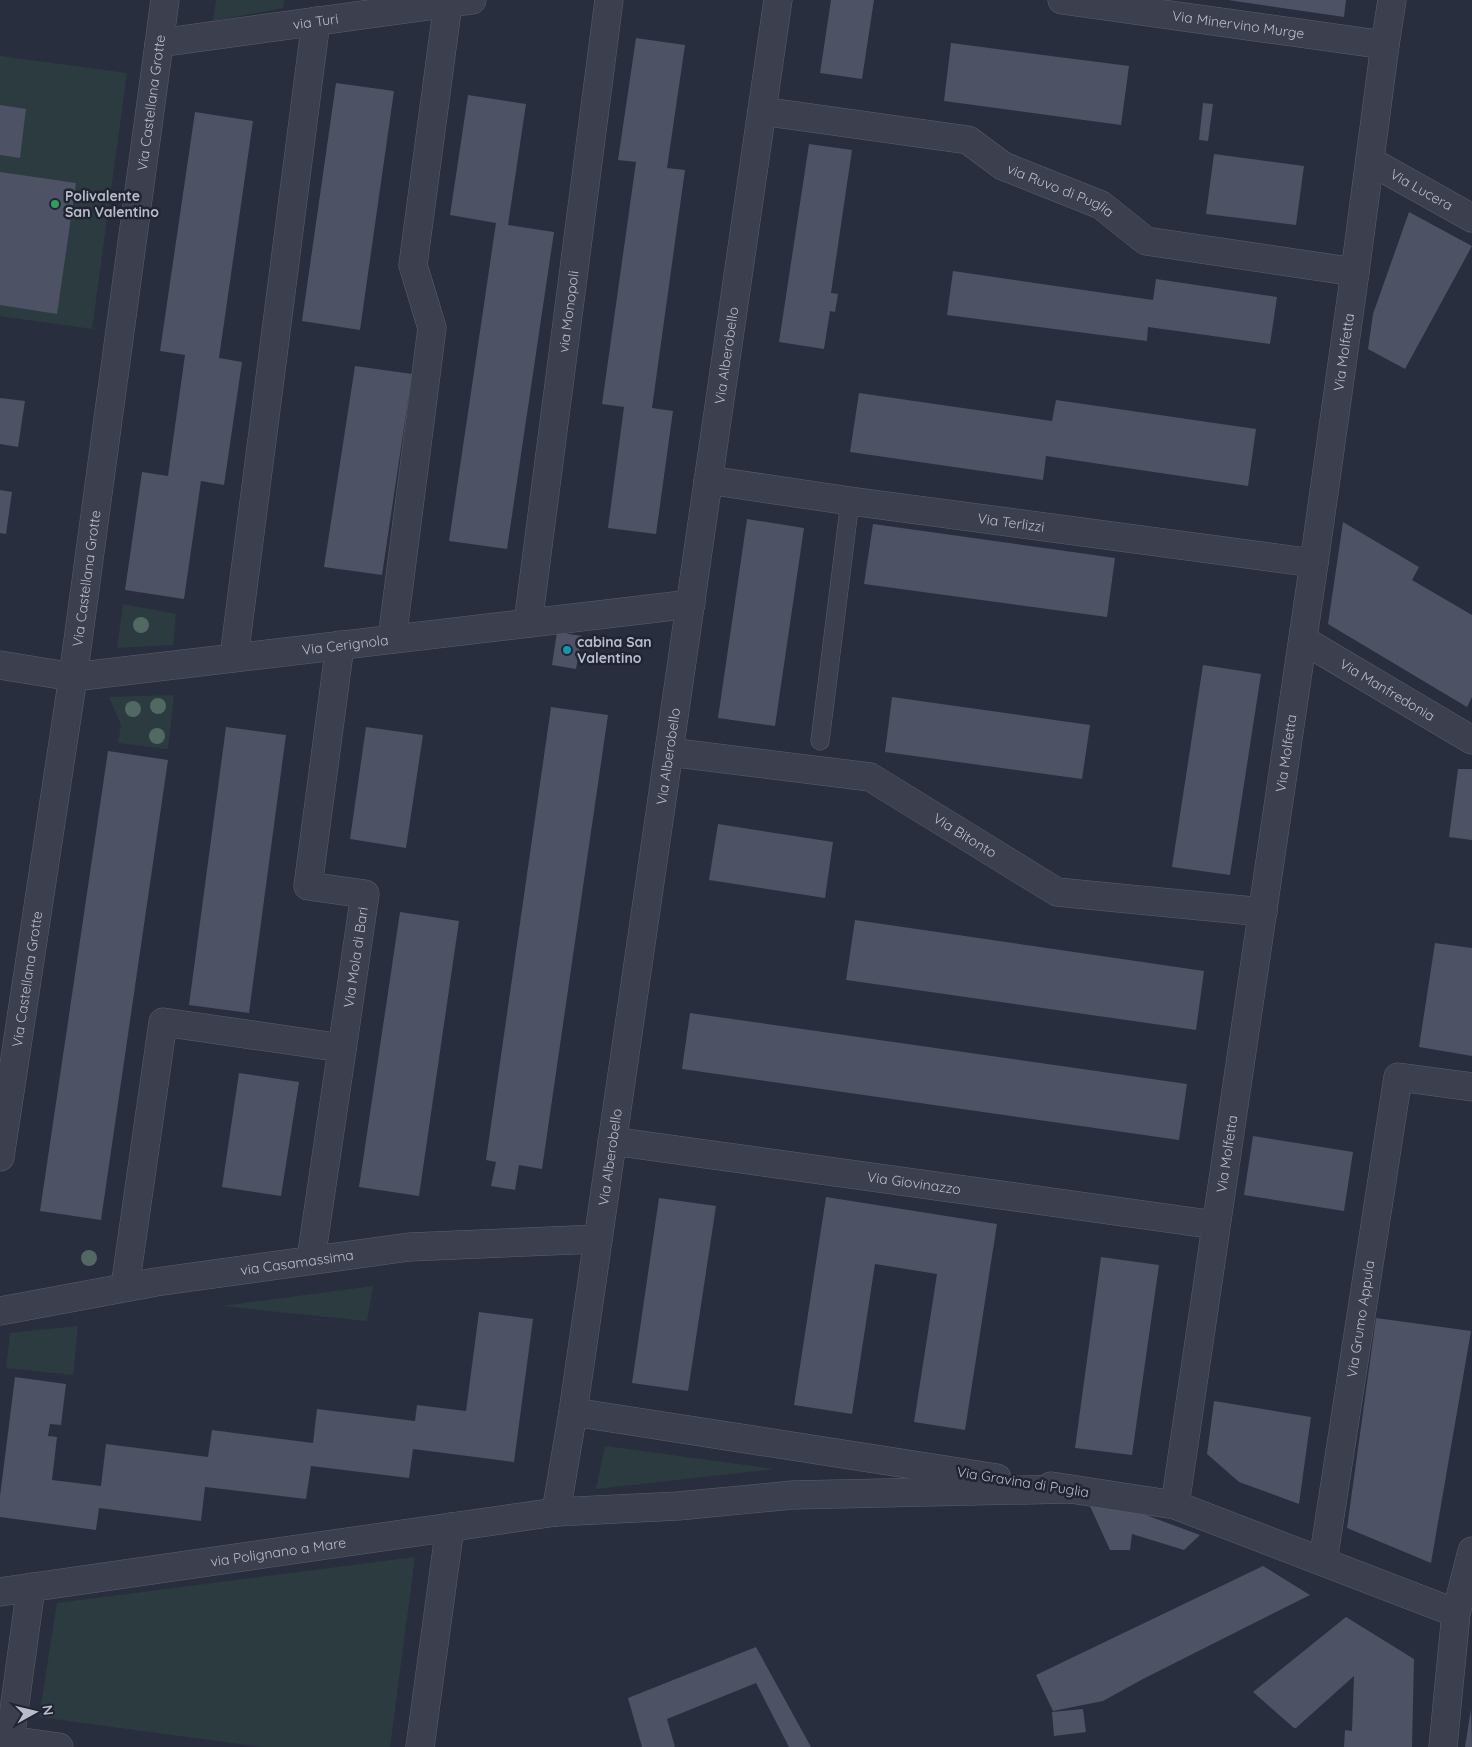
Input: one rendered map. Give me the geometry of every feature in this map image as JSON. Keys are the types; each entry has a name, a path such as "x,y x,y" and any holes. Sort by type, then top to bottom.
{"street":[{"name":"Via Castellana Grotte","path":"0,1157 73,676 165,0"},
{"name":"via Monopoli","path":"528,623 609,0"},
{"name":"Via Alberobello","path":"556,1512 573,1412 778,0"},
{"name":"Via Minervino Murge","path":"1062,0 1384,45"},
{"name":"Via Molfetta","path":"1174,1505 1303,640 1355,272 1384,45 1392,0"},
{"name":"via Turi","path":"159,43 447,2"},
{"path":"392,639 432,328 412,265 447,2"},
{"path":"234,657 316,21"},
{"name":"via Ruvo di Puglia","path":"762,111 968,140 1003,166 1101,205 1146,241 1355,272"},
{"name":"Via Lucera","path":"1370,161 1472,218"},
{"name":"Via Terlizzi","path":"708,480 850,501 1314,563"},
{"name":"Via Cerignola","path":"0,665 73,676 690,604"},
{"name":"Via Manfredonia","path":"1303,640 1472,740"},
{"name":"Via Mola di Bari","path":"311,1259 365,894 308,886 340,645"},
{"name":"Via Bitonto","path":"669,752 870,777 1057,892 1263,912"},
{"path":"125,1287 163,1022 342,1048"},
{"name":"Via Grumo Appula","path":"1323,1561 1398,1077 1472,1087"},
{"name":"Via Giovinazzo","path":"612,1141 1216,1225"},
{"name":"via Casamassima","path":"0,1310 125,1287 311,1259 409,1247 598,1239"},
{"name":"Via Gravina di Puglia","path":"573,1412 1174,1505 1456,1613"},
{"name":"via Polignano a Mare","path":"0,1592 556,1512 678,1506 793,1495 1069,1489"},
{"path":"420,1747 450,1527"},
{"path":"1443,1747 1456,1613 1472,1554"},
{"path":"30,1587 6,1742 60,1747"}],"lane":[{"path":"820,741 850,501"}],"shaded area":[{"path":"216,0 284,0 283,8 213,21"},
{"name":"Polivalente San Valentino","path":"0,56 127,73 92,329 0,316"},
{"path":"123,604 176,614 173,645 117,648"},
{"path":"174,695 168,749 118,743 121,725 109,697"},
{"path":"373,1286 367,1321 221,1306"},
{"path":"78,1326 73,1375 6,1368 10,1333"},
{"path":"605,1446 775,1469 596,1489"},
{"path":"415,1557 390,1747 261,1747 39,1717 57,1603"}],"building":[{"path":"831,0 874,0 862,79 820,73"},
{"path":"1228,0 1346,0 1344,17"},
{"path":"636,38 685,45 667,168 685,170 652,408 673,411 656,534 608,528 624,407 602,404 636,162 618,160"},
{"path":"951,43 1129,66 1121,125 944,101"},
{"path":"336,83 394,91 360,330 302,321"},
{"path":"468,95 526,104 508,225 554,232 507,549 449,541 496,223 450,215"},
{"path":"1203,103 1213,104 1208,141 1199,140"},
{"path":"0,105 26,109 20,158 0,155"},
{"path":"195,112 253,121 219,358 242,362 224,485 201,481 184,599 125,590 142,472 168,476 185,355 160,351"},
{"path":"809,144 852,150 831,293 838,294 835,312 830,311 824,349 779,342"},
{"path":"1214,154 1304,166 1296,225 1206,214"},
{"path":"0,172 76,183 57,314 0,305"},
{"path":"1409,212 1472,246 1405,369 1368,349 1373,314"},
{"path":"953,271 1153,300 1156,279 1277,297 1270,344 1148,327 1147,341 947,315"},
{"path":"355,366 412,374 382,575 324,567"},
{"path":"859,393 1052,421 1056,400 1256,429 1248,486 1046,456 1043,480 850,452"},
{"path":"0,398 25,401 18,447 0,444"},
{"path":"0,490 12,492 6,534 0,533"},
{"path":"747,519 804,528 775,726 718,718"},
{"path":"1343,522 1419,567 1412,580 1472,615 1472,697 1467,707 1328,624"},
{"path":"873,524 1115,558 1107,617 864,584"},
{"name":"cabina San Valentino","path":"557,632 582,636 576,669 552,665"},
{"path":"1203,665 1261,674 1230,875 1172,867"},
{"path":"892,697 1090,725 1082,779 885,752"},
{"path":"551,707 608,715 542,1169 519,1165 515,1190 491,1186 496,1162 486,1160"},
{"path":"226,727 286,735 249,1013 189,1005"},
{"path":"366,727 423,735 406,848 350,839"},
{"path":"108,751 168,760 101,1220 40,1211"},
{"path":"1458,769 1472,769 1472,840 1449,837"},
{"path":"718,824 833,842 825,898 709,880"},
{"path":"400,912 459,921 419,1196 359,1187"},
{"path":"855,920 1204,971 1196,1030 846,980"},
{"path":"1435,943 1472,948 1472,1056 1419,1047"},
{"path":"690,1013 1187,1084 1179,1140 682,1069"},
{"path":"239,1073 299,1082 281,1196 222,1187"},
{"path":"1253,1136 1353,1152 1344,1211 1244,1195"},
{"path":"826,1197 997,1224 965,1430 914,1422 937,1274 875,1264 852,1414 794,1405"},
{"path":"659,1198 716,1206 688,1391 632,1383"},
{"path":"1101,1257 1159,1265 1132,1455 1075,1448"},
{"path":"479,1312 533,1319 514,1462 413,1449 409,1478 311,1466 306,1499 205,1487 201,1521 99,1508 96,1530 0,1517 0,1496 15,1377 66,1384 61,1425 50,1424 48,1436 57,1437 52,1480 101,1486 106,1444 208,1457 212,1430 313,1443 317,1409 415,1421 417,1405 466,1411"},
{"path":"1376,1318 1471,1331 1431,1563 1347,1528"},
{"path":"1214,1401 1311,1417 1299,1504 1239,1482 1207,1454"},
{"path":"1089,1504 1146,1515 1200,1535 1184,1550 1132,1534 1130,1550 1110,1550"},
{"path":"1263,1566 1310,1595 1103,1701 1053,1711 1036,1675"},
{"path":"1346,1617 1414,1659 1412,1747 1344,1747 1345,1730 1352,1731 1354,1676 1296,1728 1253,1692"},
{"path":"756,1647 811,1747 789,1747 756,1683 667,1719 675,1747 642,1747 628,1698"},
{"path":"1083,1709 1086,1732 1054,1736 1052,1712"},
{"path":"1471,1709 1472,1747 1465,1747"}],"place":[{"name":"Polivalente San Valentino","path":"55,204"},
{"name":"cabina San Valentino","path":"567,650"}]}
